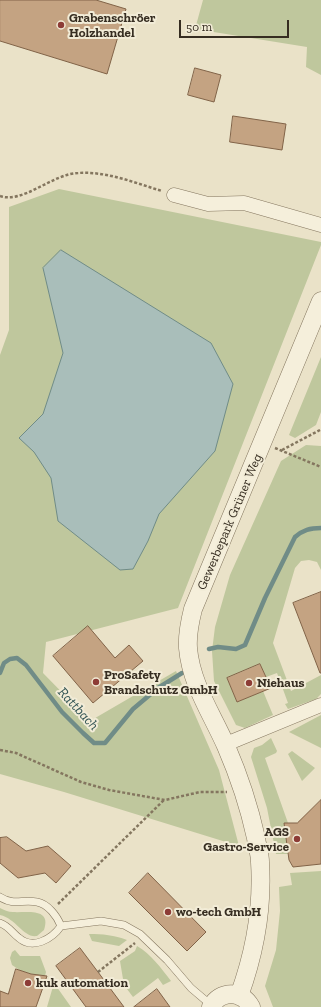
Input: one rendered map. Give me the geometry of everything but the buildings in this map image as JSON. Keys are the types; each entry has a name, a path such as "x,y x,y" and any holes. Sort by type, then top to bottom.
{"street":[{"path":"174,195 208,204 244,203 321,225"},
{"name":"Gewerbepark Grüner Weg","path":"245,1001 248,972 261,908 260,861 254,827 243,788 226,744 199,690 191,666 188,647 189,626 193,609 321,302"},
{"path":"226,744 321,705"},
{"path":"211,1006 218,998 225,995 232,994 245,1001"}],"lane":[{"path":"0,897 12,903 38,902 51,911 61,926"},
{"path":"0,923 8,926 17,938 30,944 36,944 46,940 61,926 101,921 124,926 144,937 167,960 191,988 211,1006"}],"path":[{"path":"0,196 6,198 16,198 56,179 77,173 103,174 174,195"},
{"path":"282,451 320,430"},
{"path":"263,443 321,468"},
{"path":"0,750 16,753 81,782 109,790 165,800 200,792 231,792 243,788"},
{"path":"51,911 165,800"},
{"path":"98,972 144,937"}],"green space":[{"path":"203,0 321,0 321,75 306,67 307,47 195,29"},
{"path":"59,189 321,242 178,608 46,642 43,673 90,721 176,671 219,770 239,846 64,792 0,774 0,355 9,330 9,207"},
{"path":"321,357 321,412 316,425 295,438 289,435"},
{"path":"306,445 321,446 321,570 317,562 309,560 301,561 295,568 273,643 291,691 321,675 321,694 316,699 288,709 285,704 288,703 277,673 266,677 260,664 227,678 237,702 263,691 273,715 245,728 236,725 214,681 212,651 215,627 230,575 281,461"},
{"path":"321,715 321,748 289,732"},
{"path":"271,738 277,751 276,753 265,758 288,823 285,824 288,854 276,854 267,808 251,757 254,748 262,745"},
{"path":"292,751 315,768 302,781 288,754"},
{"path":"321,871 321,1007 273,1007 265,986 276,950 280,911 279,887 292,885 290,873"},
{"path":"0,908 9,912 31,912 41,914 45,923 44,930 37,936 28,934 11,920 0,915"},
{"path":"89,934 108,935 127,940 119,946 92,941"},
{"path":"137,946 160,966 171,981 163,985 158,978 133,997 124,985 120,961 135,951"},
{"path":"15,950 20,956 40,956 46,972 45,976 21,971 12,965 10,958 12,952"},
{"path":"54,983 71,1007 47,1007"}],"shaded area":[{"path":"61,250 211,343 233,384 215,451 159,514 148,541 133,569 120,570 58,521 51,478 34,452 19,438 43,414 63,353 43,268"}],"waterway":[{"name":"Rattbach","path":"209,649 218,647 236,649 245,645 265,598 295,537 307,530 321,528"},
{"name":"Rattbach","path":"0,673 4,663 10,659 17,658 26,665 62,712 94,743 105,743 133,709 158,688 182,673"}],"place":[{"name":"Grabenschröer Holzhandel","path":"61,25"},
{"name":"ProSafety Brandschutz GmbH","path":"96,682"},
{"name":"Niehaus","path":"249,683"},
{"name":"AGS Gastro-Service","path":"297,839"},
{"name":"wo-tech GmbH","path":"168,912"},
{"name":"kuk automation","path":"28,983"}]}
